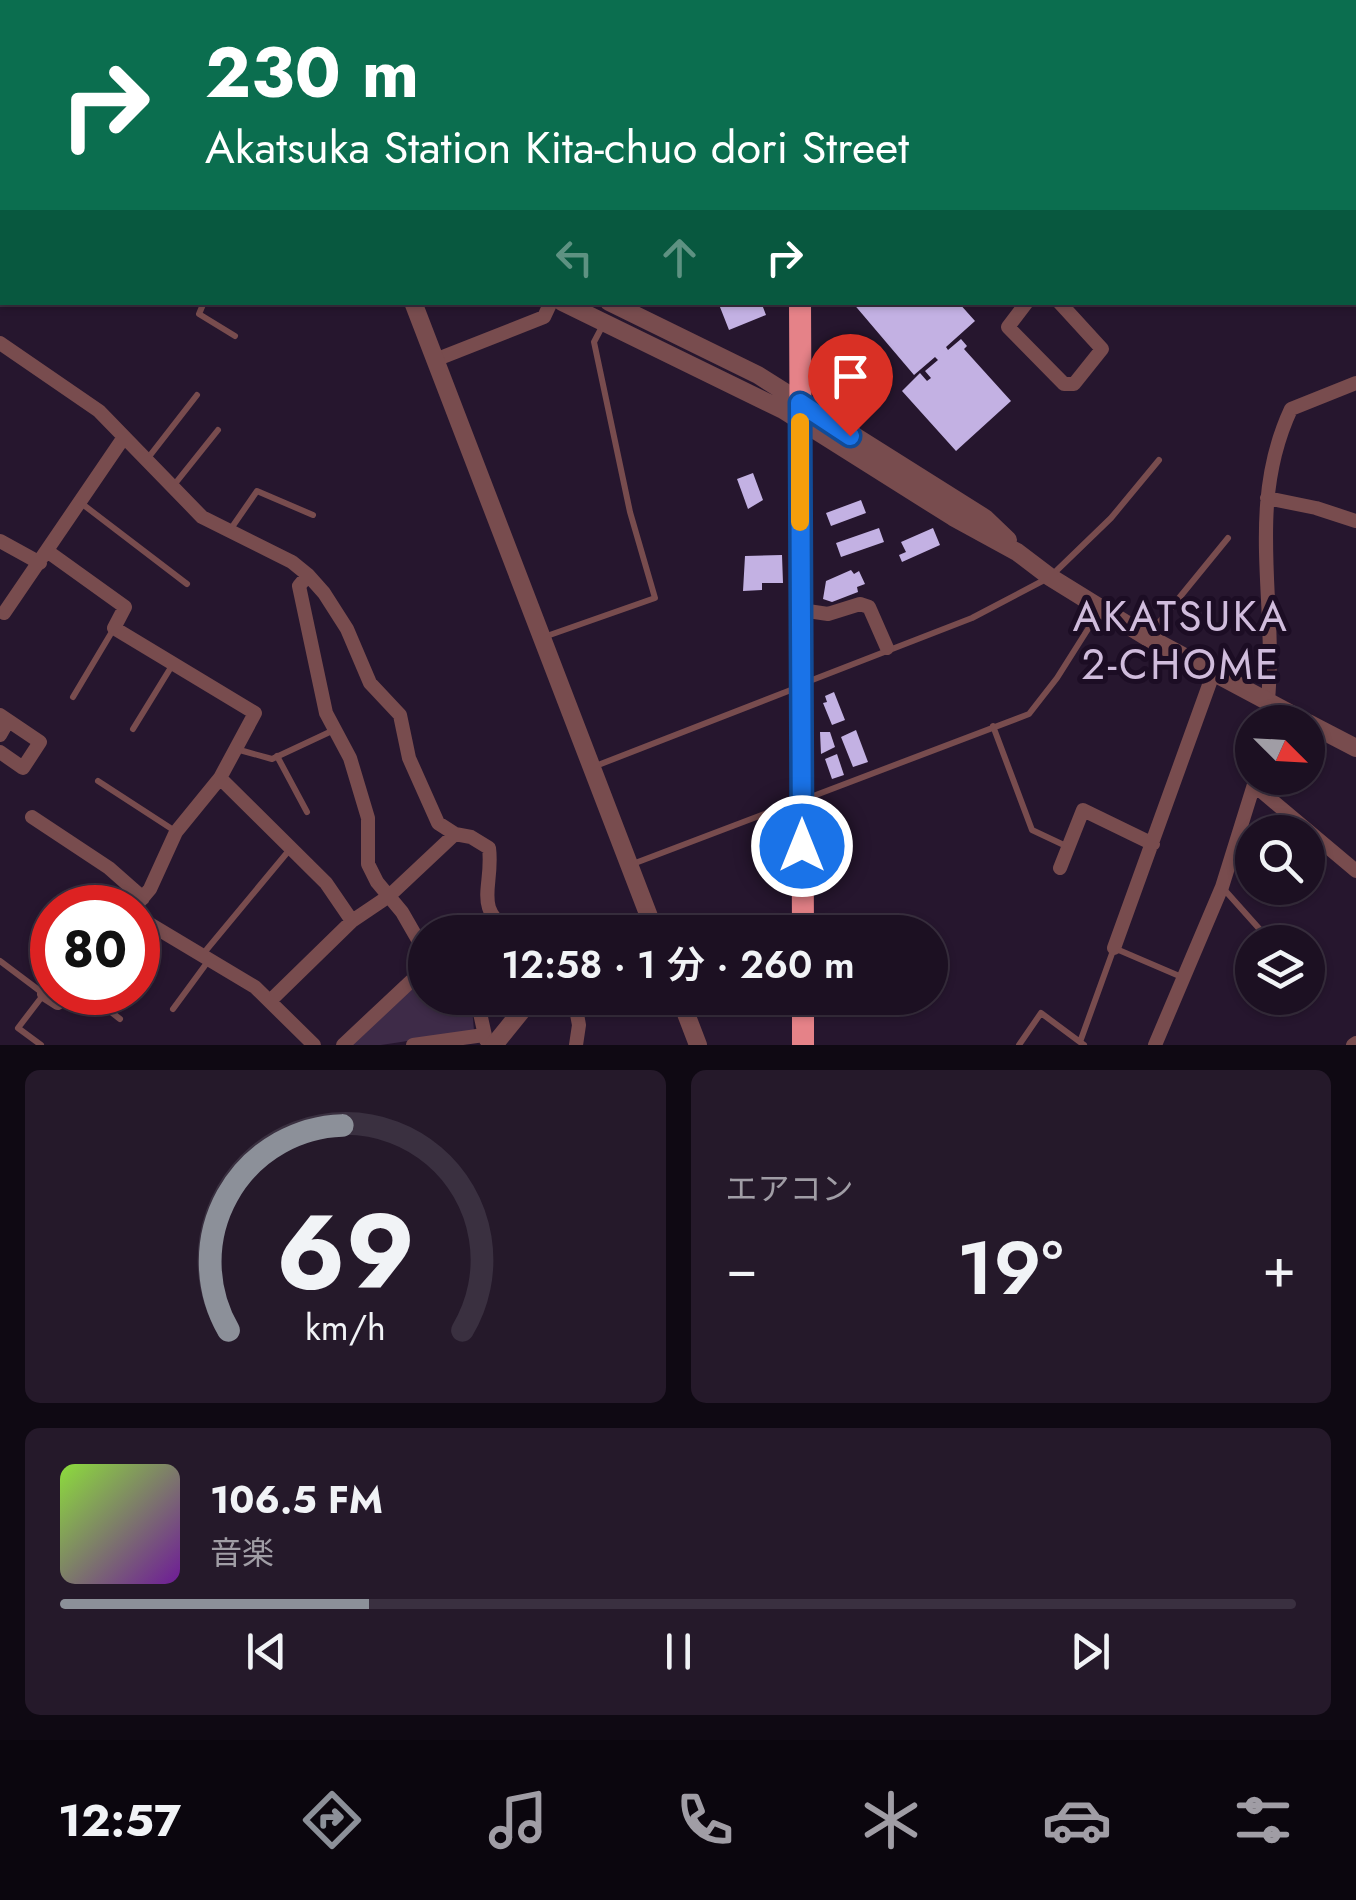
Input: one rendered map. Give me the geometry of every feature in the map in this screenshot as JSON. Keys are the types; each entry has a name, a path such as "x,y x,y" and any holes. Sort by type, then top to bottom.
{"highway":[{"path":"800,305 803,915"},
{"path":"803,1015 803,1045"}],"street":[{"path":"414,305 648,915"},
{"path":"435,360 544,317 550,305"},
{"path":"568,305 800,412 985,518 1017,552 1101,609 1272,705"},
{"path":"604,323 613,305"},
{"path":"615,305 758,375 800,412"},
{"path":"1025,305 1008,327 1064,384 1074,384 1102,349 1062,305"},
{"path":"0,343 99,411 202,517 292,562 324,593 347,629 370,684 400,716 409,758 438,823 490,848 492,868 486,900 493,915"},
{"path":"1268,703 1264,516 1280,434 1292,410 1356,383"},
{"path":"4,614 124,437"},
{"path":"1267,498 1356,521"},
{"path":"0,541 43,557 125,607 114,628 255,713 220,778 176,832 152,885"},
{"path":"308,575 299,586 326,713 350,758 368,818 368,864 408,926"},
{"path":"801,610 828,614 860,604 869,607 887,648"},
{"path":"1114,948 1213,674"},
{"path":"0,734 4,718 40,742 23,768 0,752"},
{"path":"1325,732 1356,748"},
{"path":"220,778 326,883 352,921"},
{"path":"1155,1045 1222,887 1251,795"},
{"path":"1270,795 1356,872"},
{"path":"1060,868 1083,810 1153,844"},
{"path":"32,817 109,868 124,885"},
{"path":"270,1001 352,921 389,896 455,834"},
{"path":"160,929 254,987 314,1045"},
{"path":"343,1045 408,984"},
{"path":"481,1015 489,1042"},
{"path":"413,1045 489,1042 515,1015"},
{"path":"576,1045 577,1015"},
{"path":"687,1015 698,1045"}],"lane":[{"path":"203,305 200,314 235,336"},
{"path":"543,638 655,598 630,512 594,342 604,323"},
{"path":"148,459 197,395"},
{"path":"174,486 218,430"},
{"path":"592,767 802,686 812,678 887,648 972,618 1050,577 1111,518 1159,460"},
{"path":"230,531 257,491 313,515"},
{"path":"80,502 187,584"},
{"path":"1147,637 1228,538"},
{"path":"628,866 1029,714 1101,609"},
{"path":"72,697 114,628"},
{"path":"133,730 173,664"},
{"path":"992,726 1032,830 1068,847"},
{"path":"236,749 272,759 335,729"},
{"path":"277,756 307,812"},
{"path":"98,780 176,832"},
{"path":"173,1010 206,957 292,848"},
{"path":"1222,887 1256,925"},
{"path":"1019,1045 1040,1014 1082,1044 1114,948 1185,979"},
{"path":"0,961 30,984"},
{"path":"30,1012 18,1028 41,1045"},
{"path":"115,1015 120,1019"}],"shaded area":[{"path":"408,992 408,1015 473,1015 474,1031 381,1045 351,1043"}],"building":[{"path":"719,305 762,305 766,315 729,330"},
{"path":"855,305 961,305 975,321 946,347 948,350 961,339 967,346 964,349 1011,401 956,451 902,391 920,373 927,381 931,378 925,371 938,360 935,357 914,375"},
{"path":"753,473 763,500 748,509 737,479"},
{"path":"861,500 866,513 831,526 826,513"},
{"path":"879,528 884,542 841,557 836,543"},
{"path":"933,528 940,545 902,562 899,555 906,552 901,542"},
{"path":"782,555 783,583 762,583 762,590 743,591 745,556"},
{"path":"851,570 854,574 859,571 865,584 857,587 858,592 832,602 823,599 826,581"},
{"path":"834,692 845,720 832,725 823,703 827,702 825,696"},
{"path":"856,730 868,762 853,767 841,737"},
{"path":"820,732 830,732 835,747 821,754"},
{"path":"837,754 844,775 832,779 825,759"}],"slow traffic":[{"path":"800,422 800,522"}],"district":[{"name":"AKATSUKA 2-CHOME","path":"1181,640"}],"route":[{"path":"802,846 800,403 850,436"}]}
